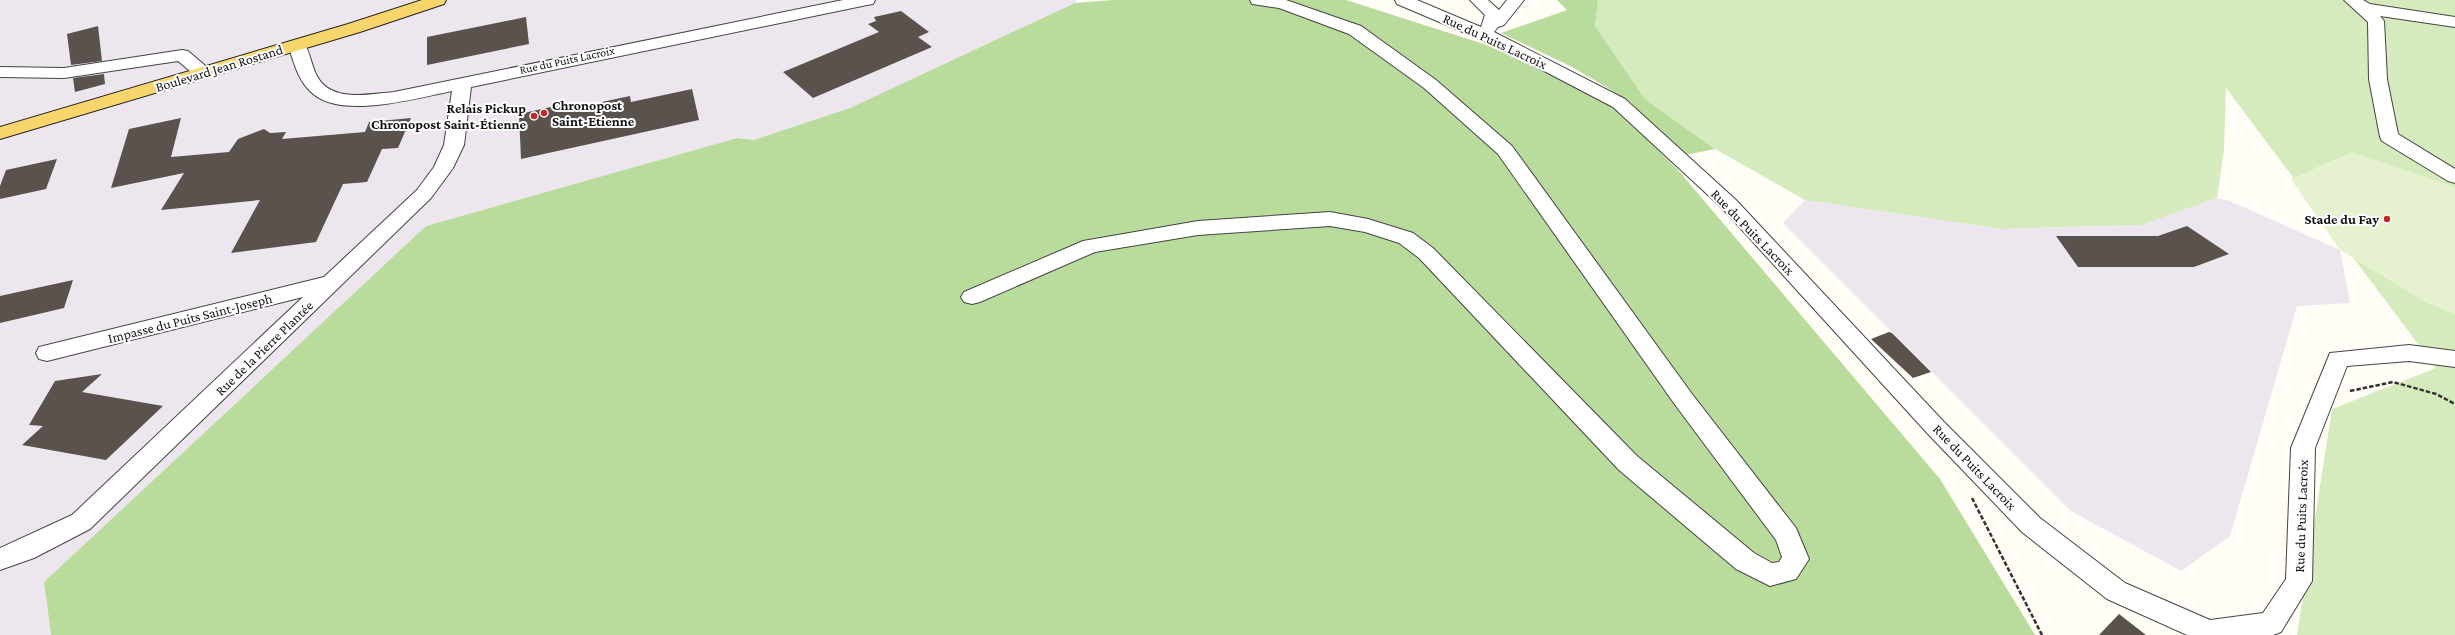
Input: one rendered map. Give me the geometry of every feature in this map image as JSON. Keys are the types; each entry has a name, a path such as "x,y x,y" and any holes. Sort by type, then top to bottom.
{"main road":[{"name":"Boulevard Jean Rostand","path":"0,133 297,45 438,0"}],"street":[{"name":"Rue du Puits Lacroix","path":"297,45 310,80 323,94 350,101 394,97 867,0"},
{"path":"972,296 1090,246 1198,228 1330,219 1368,226 1406,238 1426,253 1628,463 1745,561 1770,575 1787,570 1796,559 1788,535 1684,400 1505,150 1430,84 1355,30 1282,4 1258,0"},
{"name":"Rue du Puits Lacroix","path":"1403,0 1488,28 1619,103 1729,204 1936,428 2031,525 2116,592 2209,632 2271,624 2299,581 2303,448 2338,359 2409,353 2455,359"},
{"path":"1478,0 1494,14 1490,20 1488,28"},
{"path":"1488,28 1498,21 1516,0"},
{"path":"2359,5 2455,22"},
{"path":"2359,5 2376,21 2374,44 2377,88 2389,137 2455,177"},
{"path":"0,72 64,73 182,55 203,73"},
{"name":"Rue de la Pierre Plantée","path":"0,559 25,550 80,522 424,194 443,168 454,145 462,83"},
{"name":"Impasse du Puits Saint-Joseph","path":"47,353 333,282"}],"path":[{"path":"2324,396 2393,382 2436,394 2455,404"},
{"path":"1968,490 2042,635"}],"shaded area":[{"path":"0,0 1076,0 1075,3 850,108 805,124 754,140 737,138 426,226 44,582 51,635 0,635"},
{"path":"2217,198 2230,201 2340,250 2350,303 2297,306 2230,536 2181,571 2071,511 1783,223 1805,200 2001,229 2141,225"}],"green space":[{"path":"1113,0 1346,0 1490,46 1614,106 1678,170 1940,479 2035,635 51,635 44,582 426,226 737,138 754,140 850,108 1075,3"},
{"path":"1557,0 1598,0 1595,26 1645,99 1715,149 1685,155 1628,100 1572,67 1501,33 1567,10"},
{"path":"1598,0 2455,0 2455,635 2297,635 2332,409 2436,368 2226,88 2224,150 2217,198 2141,225 2001,229 1805,200 1715,149 1645,99 1595,26"},
{"name":"Stade du Fay","path":"2352,152 2455,187 2455,314 2425,302 2340,250 2291,179"}],"building":[{"path":"901,11 929,32 918,37 932,47 813,98 783,72 879,32 868,24 876,21 874,17"},
{"path":"526,17 529,44 427,65 427,37"},
{"path":"98,26 102,61 71,65 67,34"},
{"path":"104,74 105,84 75,92 73,78"},
{"path":"692,89 699,120 521,159 519,114 569,103 569,109 630,96 631,102"},
{"path":"181,118 171,157 229,152 238,139 264,129 270,133 286,132 282,139 365,132 369,122 411,118 398,148 382,149 367,182 343,184 316,242 231,253 260,200 161,210 184,173 111,188 129,129"},
{"path":"57,159 46,189 0,199 0,186 6,170"},
{"path":"2187,226 2229,254 2194,267 2078,267 2056,236 2158,236"},
{"path":"73,280 64,308 0,323 0,296"},
{"path":"1889,332 1892,333 1931,372 1913,378 1871,339"},
{"path":"102,374 82,392 163,406 106,460 22,445 43,426 29,425 55,381"},
{"path":"2119,614 2146,635 2099,635"}],"place":[{"name":"Chronopost Saint-Etienne","path":"544,113"},
{"name":"Relais Pickup Chronopost Saint-Étienne","path":"534,116"},
{"name":"Stade du Fay","path":"2387,219"}]}
